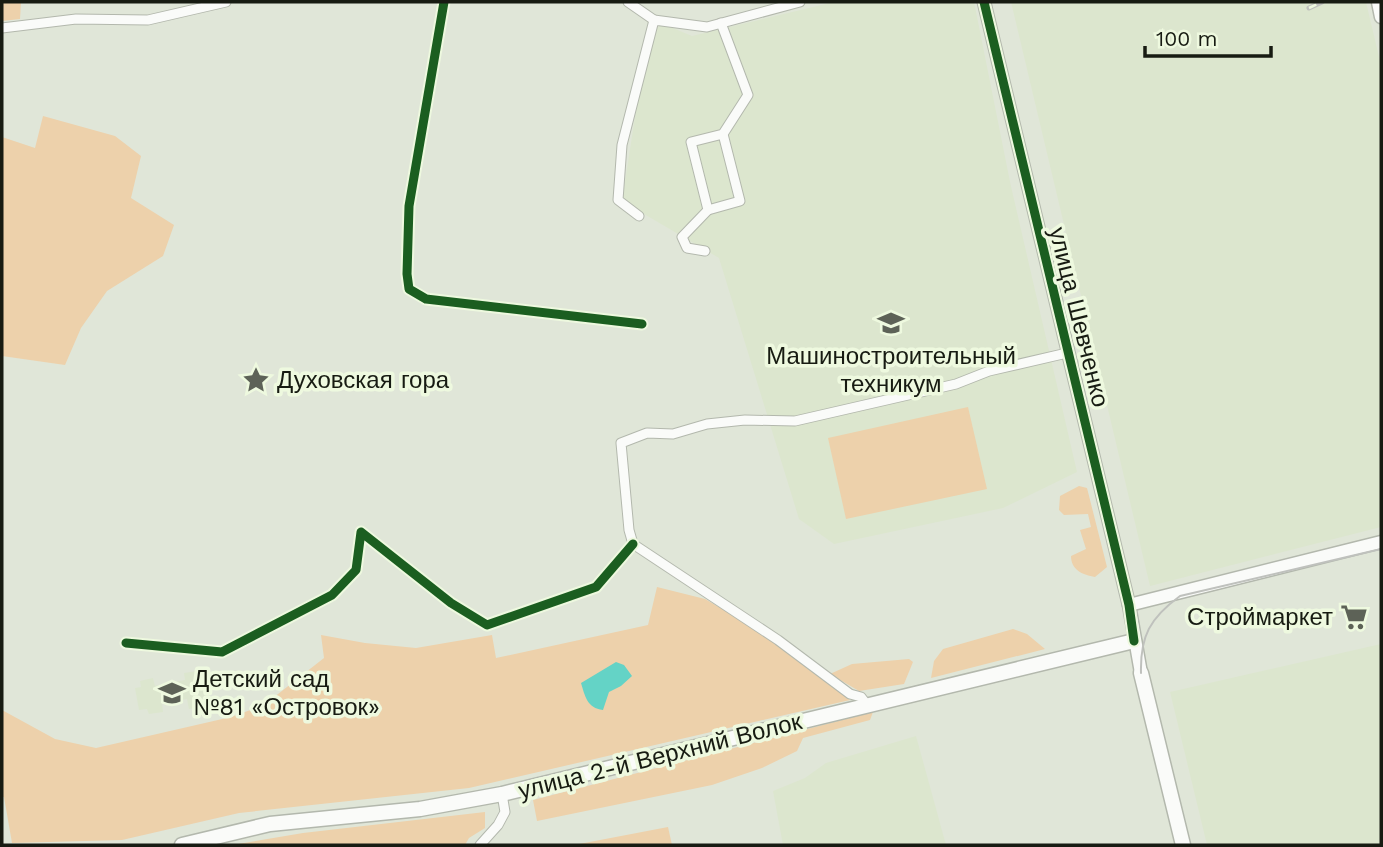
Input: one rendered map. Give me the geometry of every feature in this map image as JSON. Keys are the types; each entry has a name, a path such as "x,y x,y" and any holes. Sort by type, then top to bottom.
{"main road":[{"name":"улица 2-й Верхний Волок","path":"182,845 270,824 420,809 502,794 1134,641"},
{"path":"1141,673 1182,845"}],"street":[{"path":"2,28 76,19 148,20 226,2"},
{"path":"444,2 409,206 409,289 426,299 642,324"},
{"path":"628,2 654,20 706,27 800,2"},
{"name":"улица Шевченко","path":"984,2 1129,605 1141,673"},
{"path":"1378,2 1381,17"},
{"path":"639,216 618,200 622,145 654,20"},
{"path":"708,210 691,142 723,134 748,95 721,23"},
{"path":"705,251 687,248 681,237 708,210 740,201 723,134"},
{"name":"улица Шевченко","path":"633,544 629,530 621,443 648,433 673,434 707,424 745,419 795,421 956,384 989,371 1067,353"},
{"path":"126,643 222,652 332,595 356,570 361,532 451,603 486,625 596,587 633,544 778,640 850,694 861,698 867,705"},
{"path":"1129,605 1381,542"},
{"path":"480,845 498,825 505,812 502,794"}],"shaded area":[{"path":"2,2 21,2 20,19 2,21"},
{"path":"834,2 974,2 1010,182 1077,472 1003,508 834,544 799,519 719,258 622,201 648,33 663,24 692,36"},
{"path":"1011,2 1366,2 1381,65 1381,527 1150,586"},
{"path":"43,116 115,136 141,156 131,198 174,225 163,256 107,291 81,328 65,365 2,356 2,137 35,148"},
{"path":"968,407 987,489 846,519 828,438"},
{"path":"1079,486 1087,488 1107,567 1095,577 1078,571 1071,556 1086,549 1080,530 1091,527 1088,514 1064,515 1059,510 1060,496"},
{"path":"657,587 705,599 750,625 850,700 469,788 239,813 122,840 12,843 2,797 2,710 55,739 96,748 231,717 264,705 324,658 321,635 416,648 492,635 496,658 648,625"},
{"path":"1013,629 1027,634 1045,649 931,678 934,661 943,649"},
{"path":"1381,644 1381,845 1207,845 1170,692"},
{"path":"909,659 913,662 904,684 859,691 830,674 852,664"},
{"name":"Детский сад №81 «Островок»","path":"197,671 198,679 204,678 208,699 202,700 203,706 189,709 187,699 162,703 163,712 149,714 147,709 139,710 135,688 141,687 140,681 153,678 155,686 185,680 184,673"},
{"path":"873,712 870,720 803,738 797,751 762,768 712,785 537,821 533,800"},
{"path":"916,736 946,845 783,845 773,791 805,778 826,763"},
{"path":"485,812 485,828 469,838 465,845 232,845 303,833"},
{"path":"668,827 672,845 574,845"}],"water":[{"path":"616,662 624,665 632,676 609,692 603,710 593,707 581,683"}],"tram line":[{"path":"1141,673 1142,648 1149,629 1161,612 1180,596 1381,549"}],"railway":[{"path":"1309,8 1322,2"}],"cycle path":[{"path":"444,2 409,206 409,289 426,299 642,324"},
{"path":"984,2 1129,605 1134,641"},
{"path":"126,643 222,652 332,595 356,570 361,532 451,603 487,625 596,587 633,544"}],"place":[{"name":"Машиностроительный техникум","path":"891,323"},
{"name":"Духовская гора","path":"256,380"},
{"name":"Строймаркет","path":"1354,617"},
{"name":"Детский сад №81 «Островок»","path":"172,693"}]}
